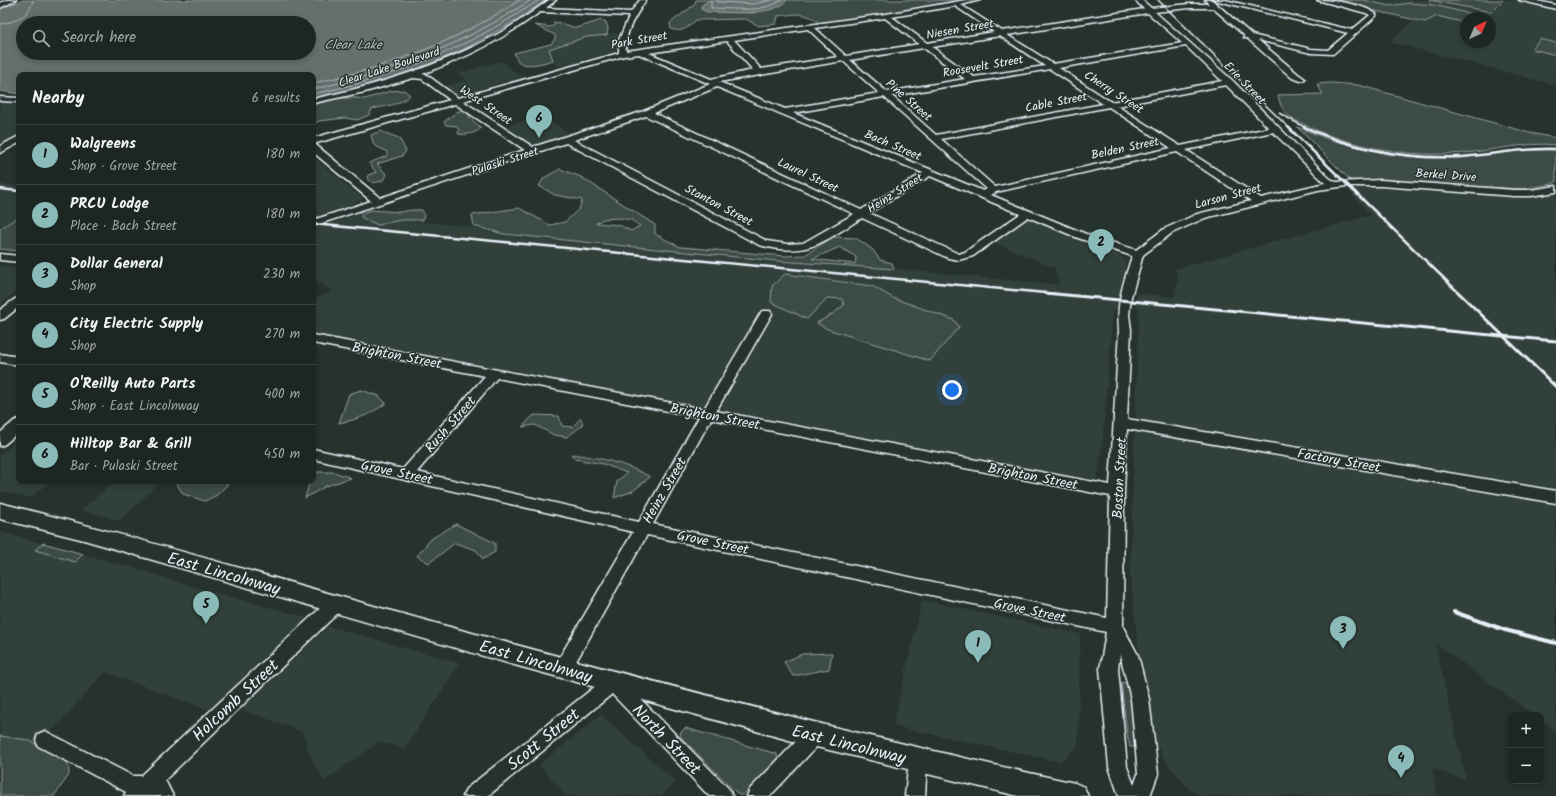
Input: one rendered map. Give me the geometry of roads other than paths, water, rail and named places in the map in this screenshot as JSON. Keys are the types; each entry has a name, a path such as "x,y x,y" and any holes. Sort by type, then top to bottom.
{"main road":[{"name":"East Lincolnway","path":"0,511 109,540 613,683 918,761 1075,796"}],"street":[{"path":"0,6 13,0"},
{"name":"Clear Lake Boulevard","path":"424,74 490,42 553,0"},
{"path":"623,54 623,42 633,14 643,0"},
{"name":"Park Street","path":"316,140 623,54 886,16 977,0"},
{"name":"Erie Street","path":"1138,0 1151,10 1229,82 1326,180 1334,184"},
{"path":"1208,0 1216,3 1247,36 1295,76 1301,79"},
{"path":"1247,36 1260,37 1319,52 1328,52 1333,50 1352,32 1374,16 1373,14 1320,0"},
{"path":"1522,0 1556,7"},
{"name":"Niesen Street","path":"714,83 759,72 1002,33 1151,10 1216,3 1352,32"},
{"name":"Cherry Street","path":"957,4 1258,201"},
{"path":"539,10 633,14"},
{"path":"886,16 972,80"},
{"name":"Pine Street","path":"809,27 993,190"},
{"path":"728,38 759,72"},
{"name":"Roosevelt Street","path":"782,112 1188,44"},
{"name":"Bach Street","path":"641,52 1091,240 1138,254"},
{"name":"West Street","path":"411,75 424,74 456,100 534,152"},
{"name":"Clear Lake Boulevard","path":"316,100 368,88 411,75"},
{"name":"Cable Street","path":"935,138 1229,82"},
{"name":"Pulaski Street","path":"316,222 534,152 647,113 714,83"},
{"path":"0,99 16,100"},
{"name":"Laurel Street","path":"647,113 946,253 959,257 969,254 1027,213"},
{"name":"Belden Street","path":"983,195 993,190 1274,129"},
{"name":"Stanton Street","path":"568,140 767,244 803,247 862,214"},
{"path":"0,150 16,141"},
{"path":"316,150 379,202"},
{"name":"Heinz Street","path":"862,214 929,173"},
{"name":"Berkel Drive","path":"1334,184 1381,183 1514,193 1531,193 1556,189"},
{"name":"Larson Street","path":"1138,254 1168,231 1191,219 1258,201 1334,184"},
{"name":"Boston Street","path":"1129,796 1118,767 1109,669 1115,627 1117,492 1122,423 1125,330 1130,313 1132,298 1130,278 1138,254"},
{"path":"0,257 16,259"},
{"path":"0,316 16,303"},
{"name":"Heinz Street","path":"563,668 766,314"},
{"name":"Brighton Street","path":"316,340 1117,492"},
{"path":"0,358 16,361"},
{"name":"Rush Street","path":"407,474 494,374"},
{"name":"Factory Street","path":"1122,423 1556,497"},
{"path":"0,441 16,427"},
{"name":"Grove Street","path":"316,455 643,528 1115,627"},
{"name":"Holcomb Street","path":"140,791 336,604"},
{"name":"Boston Street","path":"1115,627 1129,655 1140,699 1148,774 1140,796"},
{"name":"Scott Street","path":"473,796 613,683"},
{"name":"North Street","path":"613,683 722,796"},
{"path":"757,796 815,735"},
{"path":"45,740 132,785 140,791 159,787 163,796"},
{"path":"915,796 918,761"}],"water":[{"name":"Clear Lake","path":"23,0 546,0 520,18 492,34 435,62 375,84 316,97 316,72 16,72 16,94 0,91 0,9"},
{"path":"710,0 787,0 781,5 772,9 737,13 707,12 701,9 701,6"}],"railway":[{"path":"1158,0 1289,128"},
{"path":"1279,113 1305,127"},
{"path":"1288,127 1460,294"},
{"path":"1305,127 1340,141 1378,151 1416,156 1456,157 1518,150 1556,149"},
{"path":"0,189 16,191"},
{"path":"316,224 1056,294"},
{"path":"1045,293 1503,336"},
{"path":"1459,293 1503,336"},
{"path":"1503,336 1556,341"},
{"path":"1503,336 1556,387"},
{"path":"1454,612 1505,630 1556,643"}],"place":[{"name":"Hilltop Bar & Grill","path":"539,138"},
{"name":"PRCU Lodge","path":"1101,262"},
{"name":"O'Reilly Auto Parts","path":"206,624"},
{"name":"Dollar General","path":"1343,649"},
{"name":"Walgreens","path":"978,663"},
{"name":"City Electric Supply","path":"1401,778"}]}
